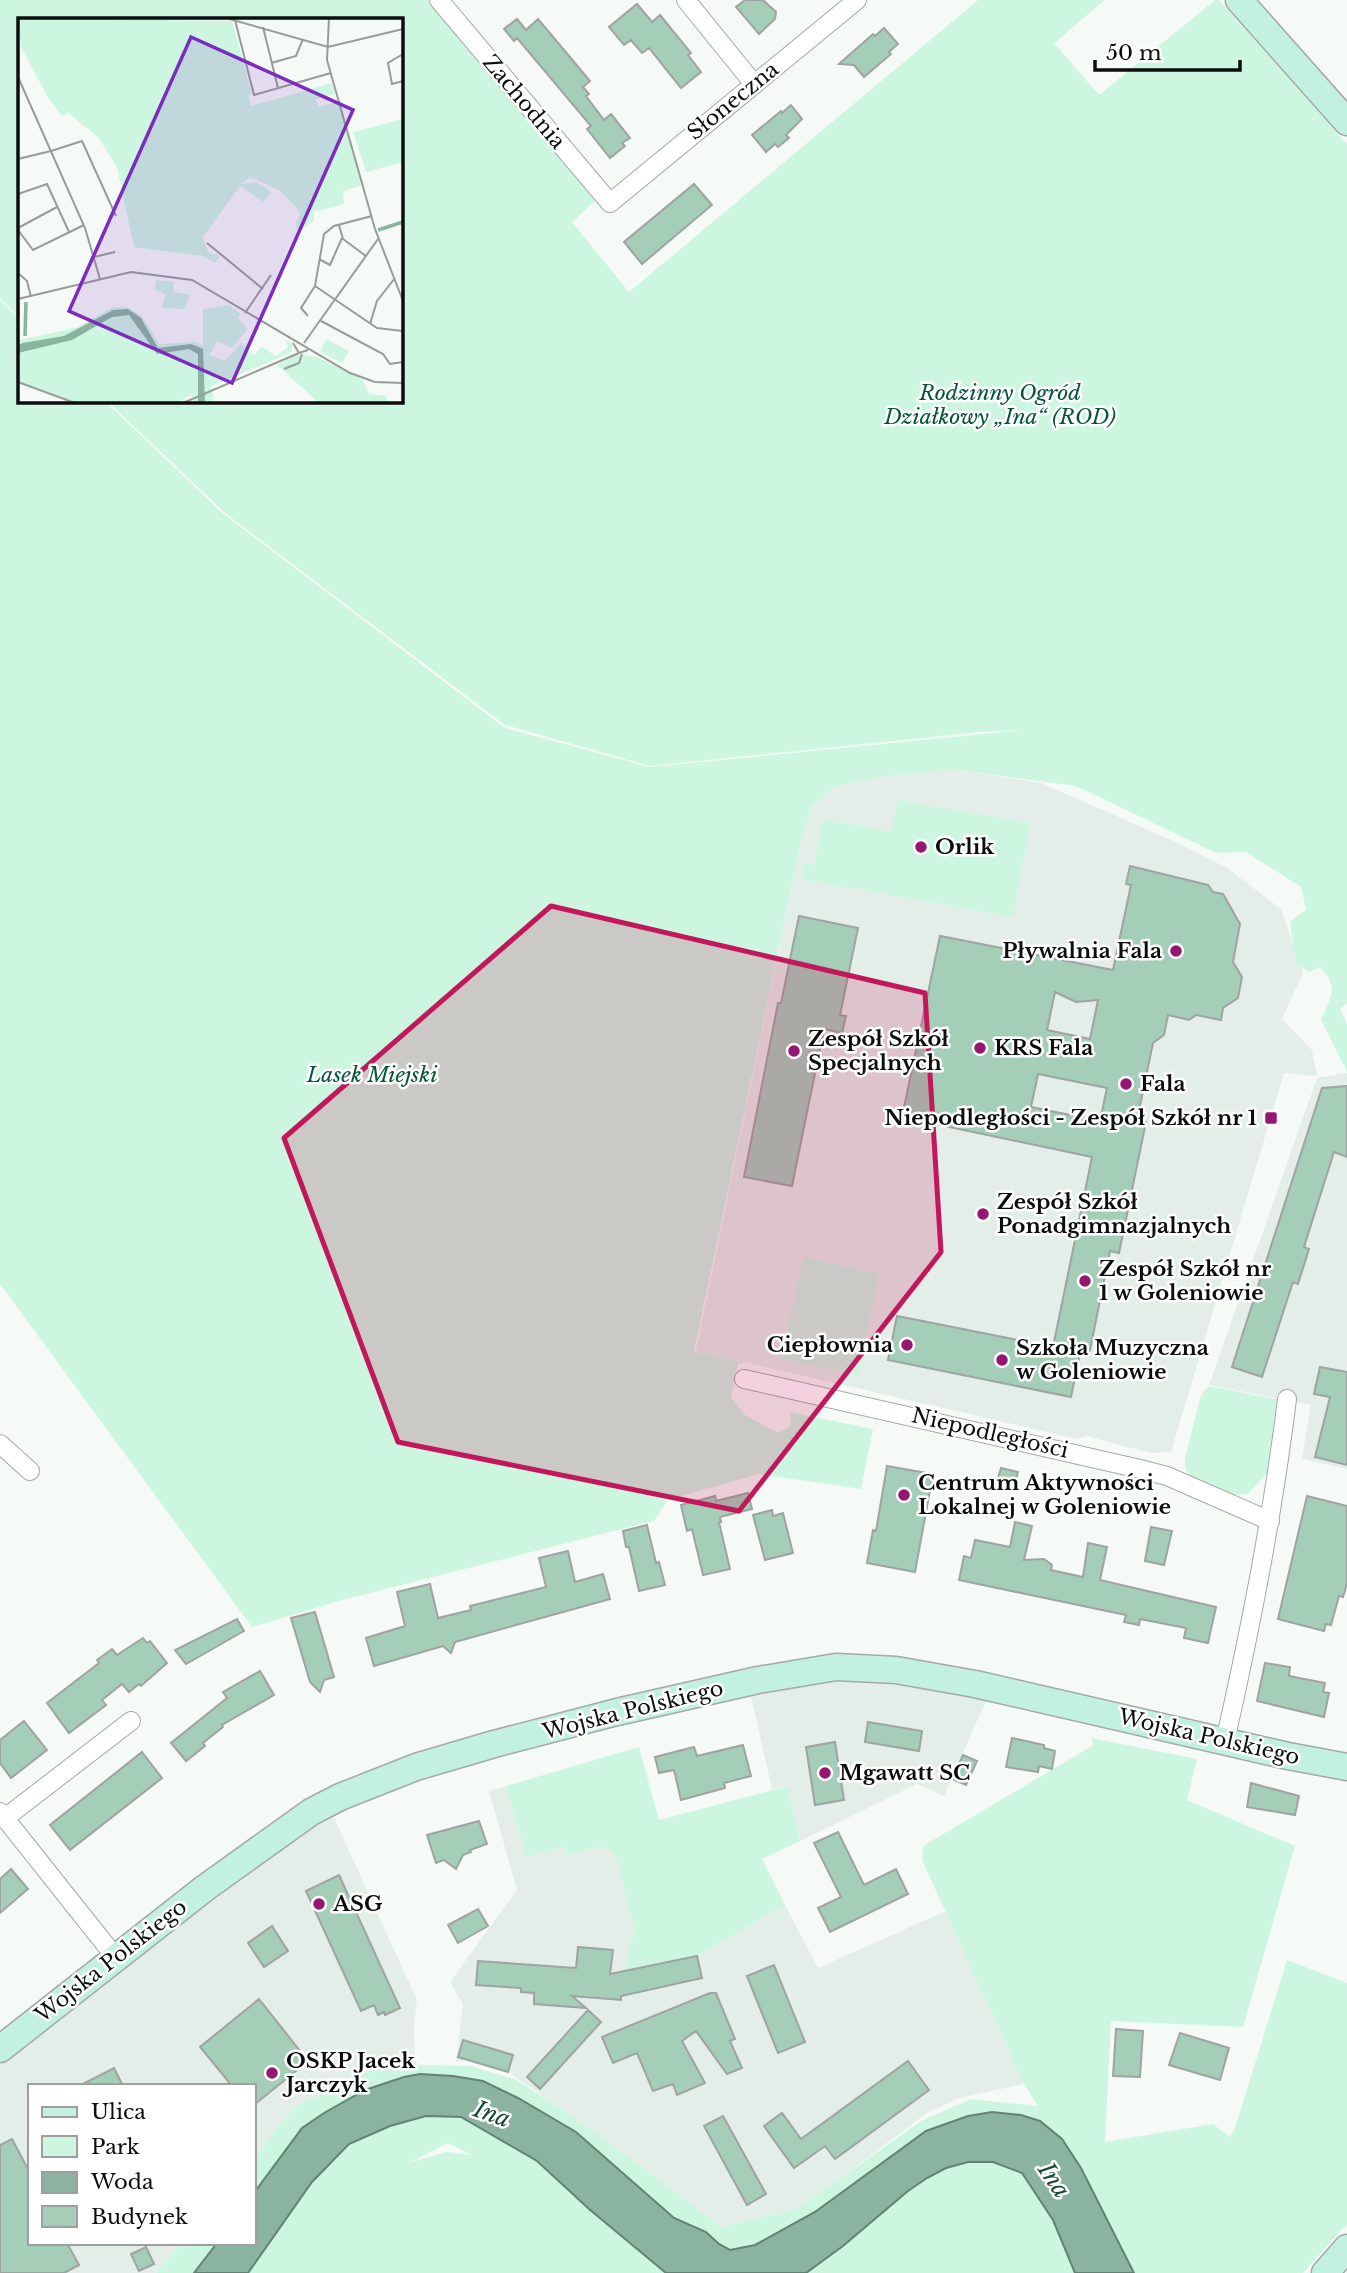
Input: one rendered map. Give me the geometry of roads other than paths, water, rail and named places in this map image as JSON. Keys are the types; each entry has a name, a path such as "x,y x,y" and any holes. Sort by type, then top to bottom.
{"street":[{"name":"Zachodnia","path":"439,0 610,203"},
{"path":"686,0 754,84"},
{"name":"Słoneczna","path":"610,203 857,0"},
{"path":"1239,0 1347,122"},
{"name":"Niepodległości","path":"744,1379 1154,1472 1270,1521"},
{"path":"1225,1741 1261,1575 1287,1399"},
{"path":"0,1444 30,1471"},
{"name":"Wojska Polskiego","path":"0,2049 205,1888 311,1812 377,1780 531,1734 784,1675 836,1667 896,1670 975,1684 1347,1767"},
{"path":"116,1958 3,1815 131,1721"},
{"path":"1325,2273 1347,2248"}],"water":[{"name":"Ina","path":"420,2074 483,2081 518,2098 576,2132 674,2218 706,2232 730,2250 755,2245 815,2212 926,2131 968,2116 992,2112 1021,2115 1040,2121 1062,2139 1081,2168 1134,2273 1075,2273 1053,2220 1022,2173 993,2162 968,2162 946,2168 908,2191 843,2246 806,2273 666,2273 589,2209 537,2161 461,2117 426,2116 390,2126 349,2144 312,2182 248,2273 194,2273 215,2245 256,2245 256,2190 302,2128 365,2090"}],"place":[{"name":"Orlik","path":"921,847"},
{"name":"Pływalnia Fala","path":"1176,951"},
{"name":"KRS Fala","path":"980,1048"},
{"name":"Zespół Szkół Specjalnych","path":"794,1051"},
{"name":"Fala","path":"1126,1084"},
{"name":"Niepodległości - Zespół Szkół nr 1","path":"1271,1118"},
{"name":"Zespół Szkół Ponadgimnazjalnych","path":"983,1214"},
{"name":"Zespół Szkół nr 1 w Goleniowie","path":"1085,1281"},
{"name":"Ciepłownia","path":"907,1345"},
{"name":"Szkoła Muzyczna w Goleniowie","path":"1002,1360"},
{"name":"Centrum Aktywności Lokalnej w Goleniowie","path":"904,1495"},
{"name":"Mgawatt SC","path":"825,1773"},
{"name":"ASG","path":"319,1904"},
{"name":"OSKP Jacek Jarczyk","path":"272,2073"}],"park label":[{"name":"Rodzinny Ogród Działkowy „Ina“ (ROD)","path":"1000,405"},
{"name":"Lasek Miejski","path":"372,1075"}]}
